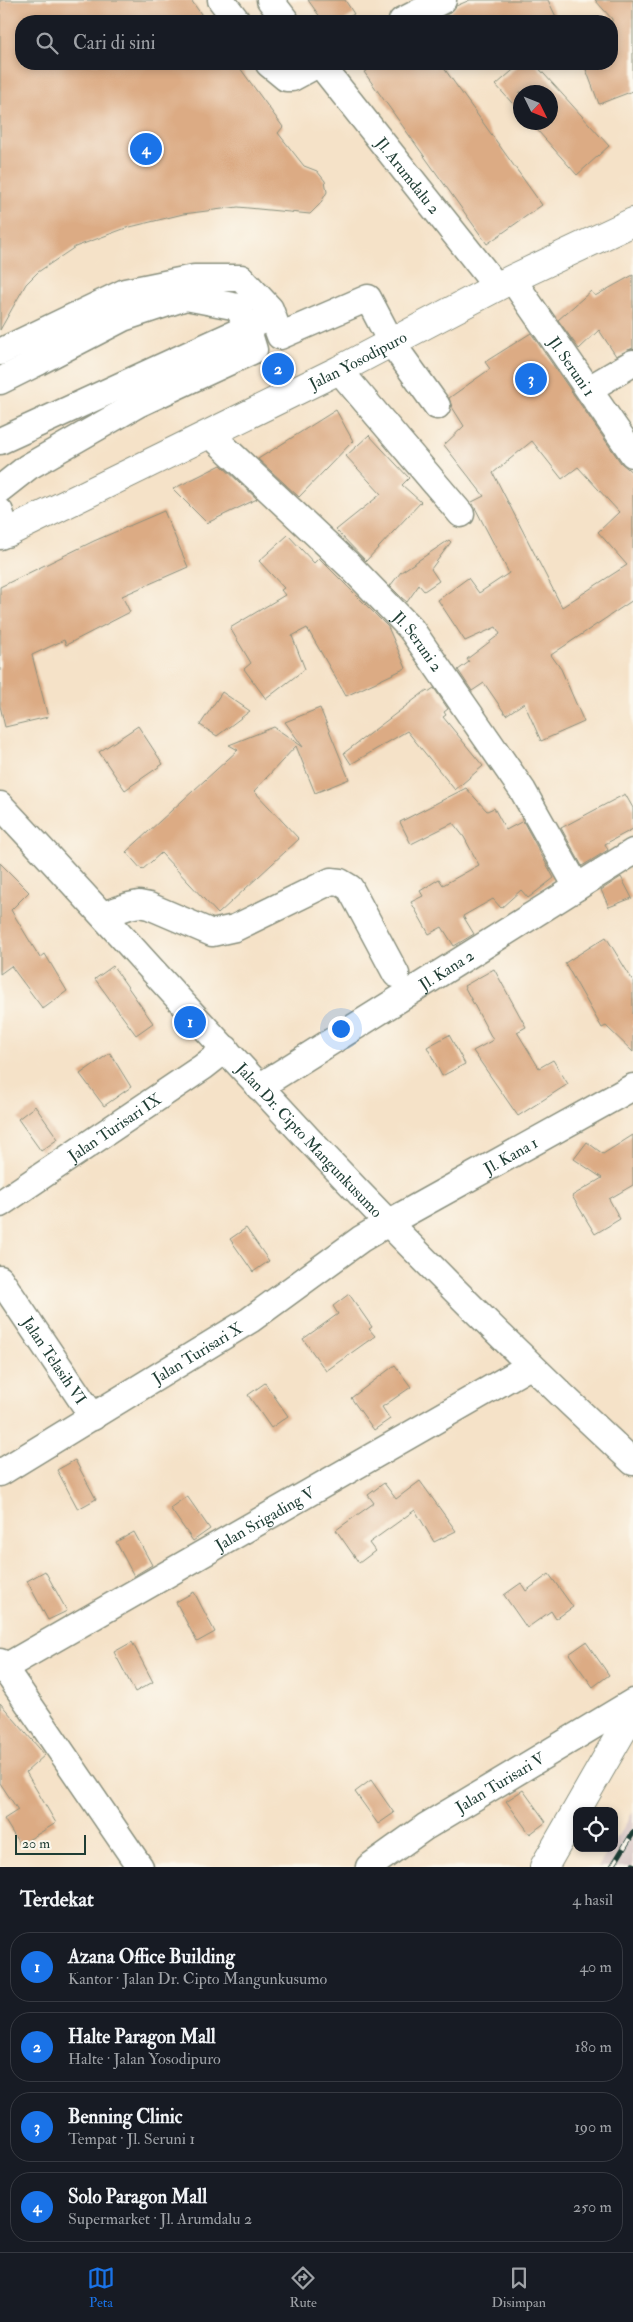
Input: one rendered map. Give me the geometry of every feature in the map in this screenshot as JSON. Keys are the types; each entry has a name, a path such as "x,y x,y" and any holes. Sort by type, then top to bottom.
{"main road":[{"name":"Jalan Yosodipuro","path":"3,526 210,434 340,370 505,283 633,222"},
{"path":"544,1867 633,1712"}],"street":[{"path":"270,0 281,15"},
{"path":"412,15 435,2"},
{"path":"276,70 286,78 292,78 307,70"},
{"name":"Jl. Arumdalu 2","path":"324,70 505,283"},
{"path":"0,381 32,351 125,292 194,278 242,278 256,292 274,316 280,336 368,298 391,342 437,406"},
{"name":"Jl. Seruni 1","path":"505,283 589,389 633,454"},
{"path":"0,352 32,351 186,297 238,307 254,350 138,404 28,467 0,489"},
{"path":"0,441 274,316"},
{"path":"589,389 633,363"},
{"path":"340,370 461,514"},
{"name":"Jl. Seruni 2","path":"210,434 349,565 411,629 523,791 577,887"},
{"name":"Jalan Dr. Cipto Mangunkusumo","path":"0,804 259,1087 388,1223 530,1366 633,1462"},
{"name":"Jl. Kana 2","path":"259,1087 633,852"},
{"path":"103,915 139,904 149,906 212,932 221,932 235,928 331,881 340,882 350,888 396,974"},
{"name":"Jalan Turisari IX","path":"0,1204 203,1067 226,1049"},
{"name":"Jl. Kana 1","path":"388,1223 633,1087"},
{"name":"Jalan Turisari X","path":"0,1473 250,1320 361,1239 388,1223"},
{"name":"Jalan Telasih VI","path":"0,1279 93,1417"},
{"name":"Jalan Srigading V","path":"1,1667 530,1366"},
{"path":"1,1667 140,1867"},
{"name":"Jalan Turisari V","path":"369,1867 425,1827 633,1702"}],"shaded area":[{"path":"633,1812 633,1867 598,1867 607,1852 618,1852 618,1836"}],"building":[{"path":"0,0 191,0 202,15 15,15 15,70 241,70 283,127 278,133 304,166 317,171 325,181 327,192 320,204 310,214 238,207 183,214 126,228 75,247 38,272 26,284 0,330"},
{"path":"308,0 345,0 354,14 352,15 319,15"},
{"path":"470,0 548,0 555,15 446,15 456,6"},
{"path":"595,0 633,0 633,91 599,104 586,70 618,70 618,15 608,15"},
{"path":"367,70 445,70 542,205 487,244 364,72"},
{"path":"513,70 540,70 554,85 513,85 513,104 496,85"},
{"path":"558,89 609,146 577,175 537,130 558,130"},
{"path":"633,275 633,348 616,356 599,330 579,349 558,320 591,291 595,296"},
{"path":"531,333 621,463 633,473 633,600 551,655 561,669 584,722 541,741 524,703 506,715 484,683 472,691 458,670 469,662 467,659 500,634 496,627 465,641 438,600 468,578 479,593 509,573 472,502 484,496 444,445 464,426 452,407 449,398 490,369 485,362","holes":["532,441 562,479 578,467 619,512 598,532 627,565 562,607 493,473"]},
{"path":"336,410 353,441 299,497 258,459"},
{"path":"369,435 409,478 402,485 421,502 366,561 336,530 381,494 346,456"},
{"path":"221,465 257,499 207,523 173,489"},
{"path":"164,511 188,567 122,596 130,612 66,645 64,640 32,655 48,717 5,727 0,706 0,587 94,541"},
{"path":"288,535 314,563 319,558 388,627 406,668 346,696 307,628 292,636 305,669 266,699 244,669 251,663 230,628 285,595 281,590 284,588 259,561"},
{"path":"449,540 451,542 431,569 439,581 424,591 419,585 407,602 390,586 401,572"},
{"path":"434,688 448,709 444,712 446,715 443,717 483,766 455,790 407,731 351,764 344,753 427,690 428,692"},
{"path":"222,692 250,711 217,736 200,725"},
{"path":"320,708 349,779 315,793 296,746 254,791 299,839 218,914 161,853 142,870 126,852 238,750 229,745 274,727 303,747 285,722"},
{"path":"138,726 163,764 125,790 99,752"},
{"path":"466,788 487,811 494,808 506,830 523,821 554,878 528,898 521,890 501,908 493,899 463,916 474,934 454,946 442,927 429,934 411,902 423,896 420,891 439,879 443,885 479,865 464,837 453,823 411,844 400,822"},
{"path":"625,794 633,808 633,829 605,844 608,850 582,866 561,828"},
{"path":"0,863 29,892 11,910 40,958 45,954 67,991 43,1009 11,966 0,974"},
{"path":"621,877 632,898 609,907 601,890"},
{"path":"606,937 633,981 633,1052 606,1026 602,1028 565,963"},
{"path":"113,966 153,1023 136,1035 95,979"},
{"path":"494,969 526,1027 517,1032 539,1068 553,1060 568,1084 518,1116 473,1051 493,1040 464,986"},
{"path":"449,1035 465,1064 442,1076 427,1047"},
{"path":"110,1053 131,1087 104,1106 80,1074"},
{"path":"35,1106 58,1139 41,1151 18,1119"},
{"path":"633,1135 633,1185 609,1199 620,1219 595,1234 572,1196 602,1178 574,1159 587,1142 603,1154"},
{"path":"246,1228 269,1261 253,1272 230,1239"},
{"path":"349,1294 372,1327 369,1329 375,1336 326,1371 303,1339 338,1314 333,1306"},
{"path":"395,1365 411,1387 382,1407 390,1419 374,1430 351,1398"},
{"path":"265,1383 288,1416 271,1428 248,1395"},
{"path":"75,1460 96,1499 78,1509 57,1470"},
{"path":"420,1481 456,1531 434,1542 415,1510 369,1543 375,1551 359,1563 336,1530 374,1503 368,1495 384,1483 396,1499"},
{"path":"187,1496 210,1529 193,1541 170,1508"},
{"path":"134,1532 152,1565 134,1576 116,1542"},
{"path":"45,1571 67,1611 48,1620 27,1581"},
{"path":"549,1574 573,1607 556,1619 551,1611 527,1628 504,1595 521,1583 526,1591"},
{"path":"194,1592 215,1632 197,1642 176,1602"},
{"path":"132,1642 153,1682 135,1692 114,1652"},
{"path":"586,1642 609,1675 593,1687 569,1654"},
{"path":"0,1703 45,1755 26,1772 56,1823 20,1845 4,1819 18,1810 0,1783"},
{"path":"371,1780 394,1813 378,1824 355,1792"},
{"path":"523,1790 546,1822 530,1834 506,1801"}],"railway":[{"path":"612,1867 633,1833"}],"place":[{"name":"Solo Paragon Mall","path":"146,149"},
{"name":"Halte Paragon Mall","path":"278,369"},
{"name":"Benning Clinic","path":"531,379"},
{"name":"Azana Office Building","path":"190,1022"}]}
